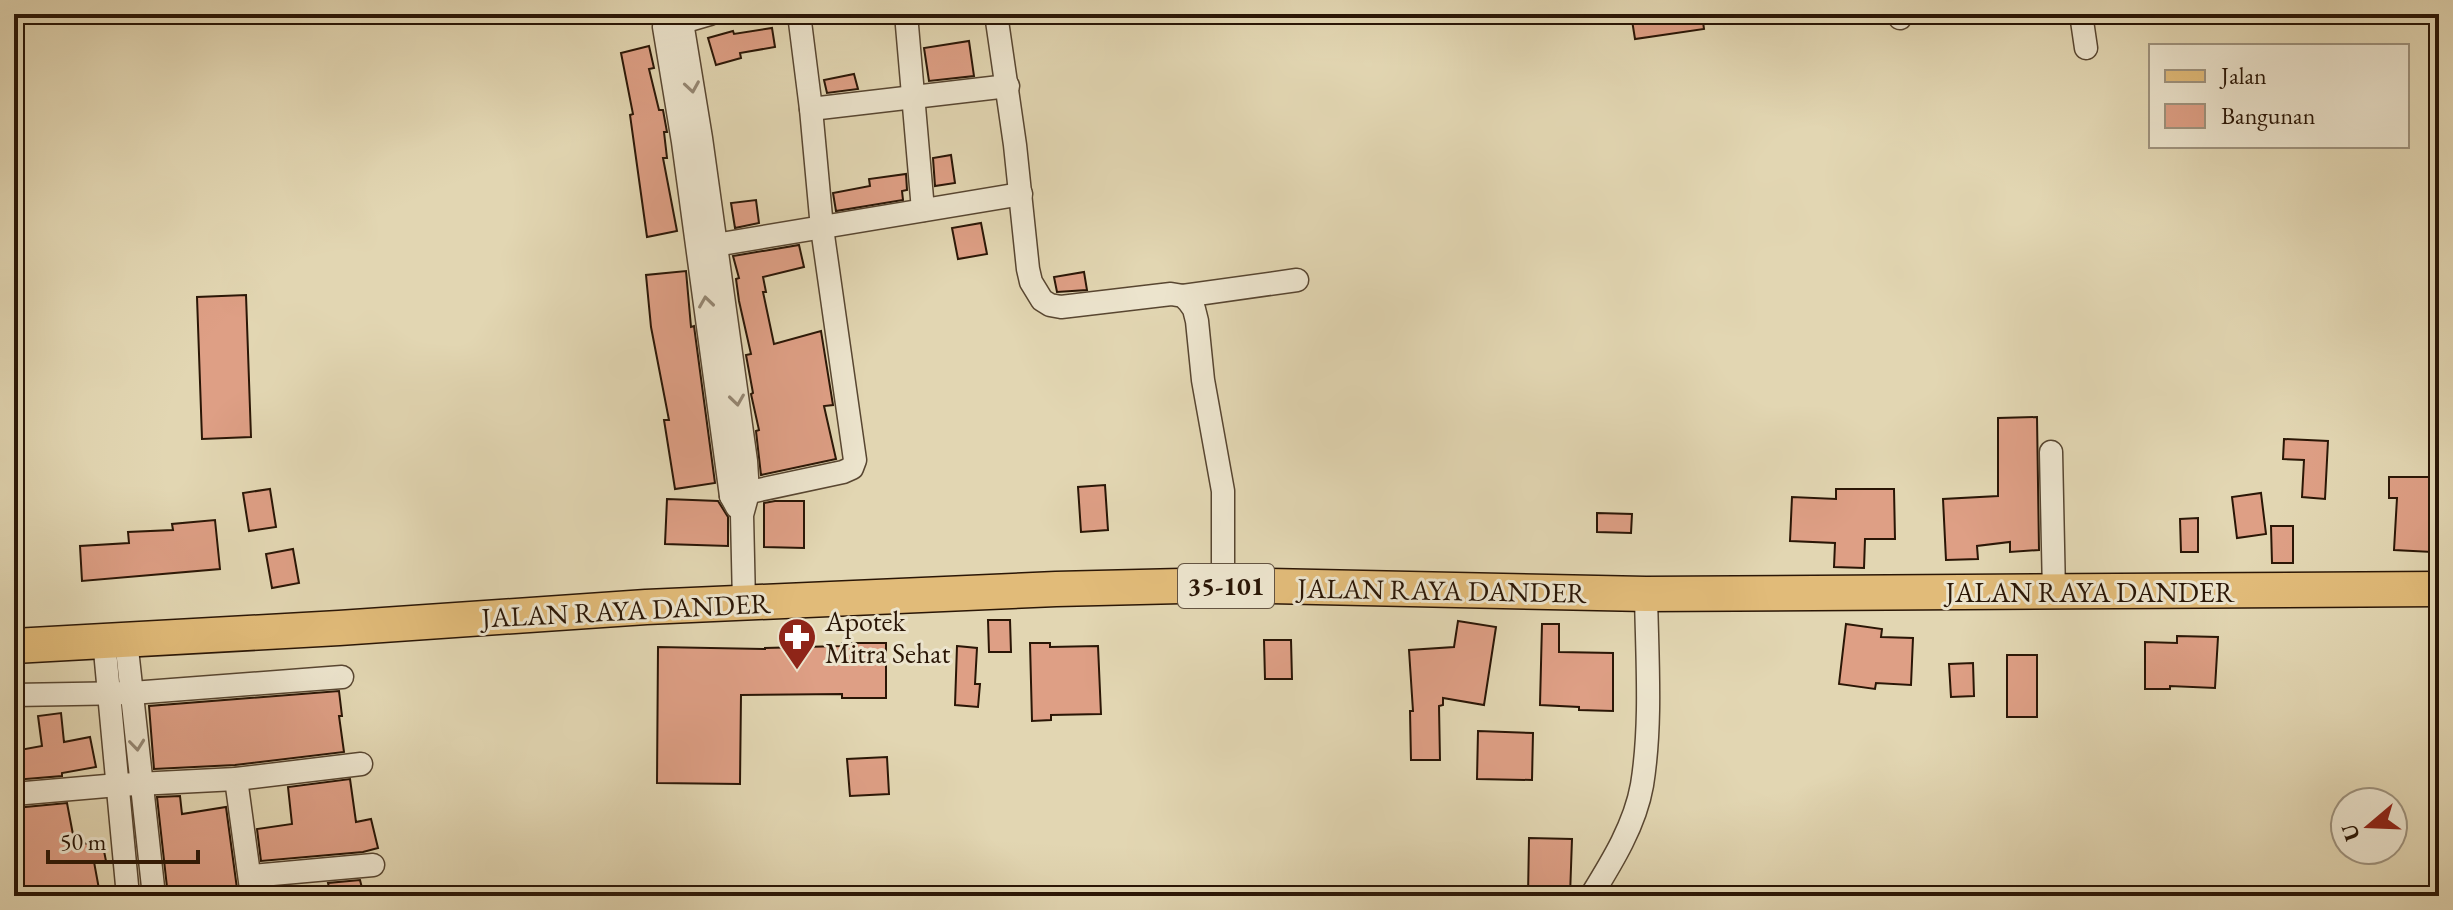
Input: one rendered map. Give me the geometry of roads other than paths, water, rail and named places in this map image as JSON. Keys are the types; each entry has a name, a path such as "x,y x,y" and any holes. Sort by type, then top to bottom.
{"main road":[{"name":"JALAN RAYA DANDER","path":"14,646 744,603 984,591 1223,585 1646,594 2439,589"}],"street":[{"path":"710,14 671,19 692,140 737,463 744,603"},
{"path":"740,501 843,472 852,468 855,460 822,228 799,14"},
{"path":"906,14 923,210"},
{"path":"996,14 1008,86 1028,269 1031,282 1042,300 1050,305 1072,307 1297,280"},
{"path":"2081,14 2086,48"},
{"path":"811,109 1008,86"},
{"path":"706,246 1021,194"},
{"path":"1183,296 1194,309 1197,321 1203,380 1220,471 1224,506 1223,585"},
{"path":"2051,452 2054,593"},
{"path":"1591,896 1625,835 1642,786 1647,711 1646,594"},
{"path":"115,640 121,694 142,784 154,896"},
{"path":"14,695 121,694 342,677"},
{"path":"121,694 118,785 128,896"},
{"path":"14,794 236,779 361,764"},
{"path":"236,779 252,886 373,865"}],"place":[{"name":"Apotek Mitra Sehat","path":"797,671"}]}
